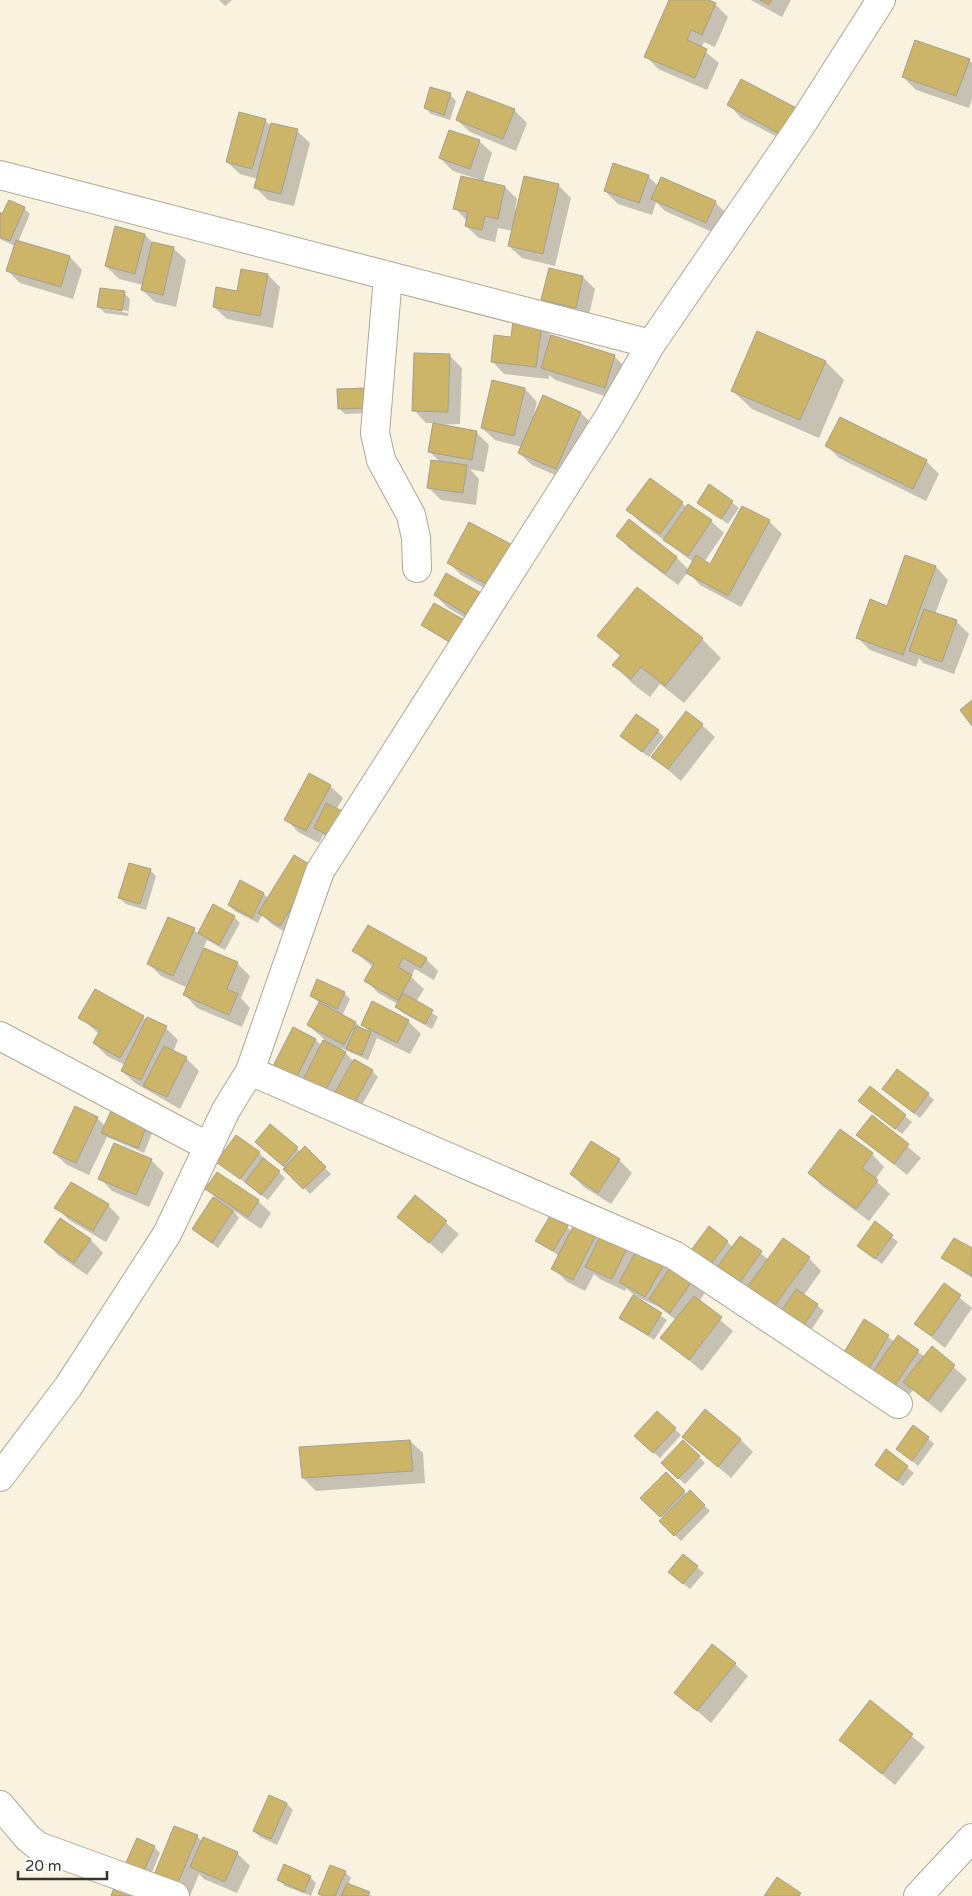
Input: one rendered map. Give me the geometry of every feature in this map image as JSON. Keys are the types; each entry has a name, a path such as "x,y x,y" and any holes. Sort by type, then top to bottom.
{"street":[{"path":"0,1477 68,1387 161,1242 226,1110 250,1071 320,871 608,417 651,344 802,124 881,0"},
{"path":"0,175 651,344"},
{"path":"388,276 375,433 381,460 411,515 416,538 417,568"},
{"path":"0,1036 209,1147"},
{"path":"250,1071 674,1255 898,1404"},
{"path":"0,1804 28,1838 38,1846 176,1896"},
{"path":"918,1896 972,1838"}],"building":[{"path":"669,0 709,0 716,3 702,35 691,30 687,40 707,49 695,78 644,57"},
{"path":"760,0 772,0 769,5"},
{"path":"915,40 970,59 956,96 902,77"},
{"path":"741,79 804,112 789,139 727,105"},
{"path":"430,87 451,93 444,115 424,108"},
{"path":"467,91 515,109 503,139 456,120"},
{"path":"239,112 266,119 252,169 226,162"},
{"path":"271,123 298,129 281,194 254,188"},
{"path":"449,130 480,140 470,169 439,158"},
{"path":"613,163 649,175 639,203 604,191"},
{"path":"461,176 505,186 498,219 485,216 482,230 465,226 468,212 453,209"},
{"path":"524,176 559,184 543,254 508,246"},
{"path":"661,177 716,201 706,223 651,199"},
{"path":"9,200 25,207 10,241 0,237 0,212 2,214"},
{"path":"115,226 145,234 135,274 105,266"},
{"path":"16,240 70,256 61,287 6,271"},
{"path":"152,242 174,247 163,295 141,290"},
{"path":"549,268 583,276 576,308 541,300"},
{"path":"241,269 268,274 260,316 213,307 216,287 237,291"},
{"path":"100,288 125,291 122,311 97,307"},
{"path":"513,321 542,325 536,367 491,362 494,335 511,337"},
{"path":"757,331 826,361 800,420 731,391"},
{"path":"551,335 615,355 605,388 541,368"},
{"path":"414,353 450,354 448,412 412,411"},
{"path":"492,380 525,388 514,436 481,428"},
{"path":"366,388 366,408 338,409 337,389"},
{"path":"543,395 581,412 556,469 518,453"},
{"path":"840,417 927,460 913,489 825,446"},
{"path":"433,423 477,431 472,460 428,452"},
{"path":"431,460 467,465 463,493 427,488"},
{"path":"650,478 683,502 660,534 626,510"},
{"path":"709,484 733,501 721,519 697,503"},
{"path":"688,504 712,520 688,556 663,540"},
{"path":"742,506 770,520 728,596 686,573 696,555 710,564"},
{"path":"629,519 677,557 665,574 616,536"},
{"path":"469,522 514,546 492,587 447,563"},
{"path":"905,555 936,566 903,655 856,638 870,599 887,606"},
{"path":"446,573 481,593 468,615 434,595"},
{"path":"637,587 703,638 665,686 641,667 631,679 612,665 621,655 597,636"},
{"path":"434,603 466,621 453,644 421,625"},
{"path":"924,609 957,620 942,662 909,651"},
{"path":"972,700 972,726 960,710"},
{"path":"686,711 703,724 668,769 651,757"},
{"path":"636,714 659,730 642,752 620,736"},
{"path":"309,773 331,785 306,831 284,820"},
{"path":"326,803 346,813 333,838 314,828"},
{"path":"294,855 316,868 280,926 258,913"},
{"path":"129,863 151,869 140,904 118,898"},
{"path":"240,880 264,893 252,918 228,905"},
{"path":"213,904 235,916 219,945 198,933"},
{"path":"168,917 195,928 173,976 147,964"},
{"path":"368,925 427,958 421,968 403,958 398,967 412,975 398,1000 364,981 374,963 352,951"},
{"path":"204,948 238,962 227,989 238,994 229,1015 183,995"},
{"path":"317,979 345,992 337,1009 310,996"},
{"path":"95,989 144,1016 120,1058 93,1043 100,1030 78,1018"},
{"path":"403,993 433,1010 425,1024 395,1007"},
{"path":"372,1001 409,1020 397,1043 361,1025"},
{"path":"319,1002 356,1022 344,1045 307,1025"},
{"path":"147,1017 167,1026 141,1080 121,1071"},
{"path":"356,1026 371,1032 362,1055 346,1049"},
{"path":"293,1027 316,1039 294,1082 271,1070"},
{"path":"323,1040 346,1052 325,1091 303,1080"},
{"path":"164,1046 187,1057 167,1097 143,1086"},
{"path":"354,1059 373,1070 353,1105 334,1094"},
{"path":"897,1069 929,1093 914,1113 882,1089"},
{"path":"870,1086 906,1115 895,1129 858,1101"},
{"path":"75,1106 98,1117 76,1163 53,1153"},
{"path":"111,1111 147,1125 138,1148 101,1133"},
{"path":"872,1115 909,1144 894,1164 856,1135"},
{"path":"270,1124 298,1147 283,1166 255,1142"},
{"path":"840,1129 873,1153 862,1168 878,1180 856,1209 808,1173"},
{"path":"236,1135 260,1152 240,1179 216,1162"},
{"path":"591,1141 620,1159 598,1193 570,1174"},
{"path":"114,1143 152,1159 136,1195 98,1179"},
{"path":"305,1146 326,1167 303,1189 283,1169"},
{"path":"263,1158 280,1171 261,1195 245,1182"},
{"path":"217,1172 259,1200 248,1217 205,1189"},
{"path":"71,1182 109,1204 93,1231 54,1208"},
{"path":"415,1195 447,1221 429,1243 397,1217"},
{"path":"213,1197 233,1211 212,1243 192,1229"},
{"path":"550,1216 568,1226 553,1251 535,1241"},
{"path":"60,1218 91,1239 74,1263 44,1242"},
{"path":"875,1221 893,1235 875,1259 857,1246"},
{"path":"575,1223 596,1235 573,1280 551,1269"},
{"path":"709,1226 728,1241 708,1268 689,1253"},
{"path":"602,1233 628,1246 612,1279 585,1267"},
{"path":"740,1236 762,1251 735,1289 712,1274"},
{"path":"783,1238 810,1257 770,1312 743,1293"},
{"path":"954,1238 972,1248 972,1276 941,1258"},
{"path":"638,1248 665,1263 645,1297 619,1282"},
{"path":"673,1263 695,1277 670,1313 649,1299"},
{"path":"944,1283 961,1295 932,1336 914,1324"},
{"path":"796,1289 818,1304 800,1331 778,1316"},
{"path":"633,1295 662,1313 648,1335 619,1318"},
{"path":"694,1296 722,1317 689,1360 660,1338"},
{"path":"864,1319 889,1335 868,1370 843,1354"},
{"path":"898,1335 919,1350 893,1388 872,1373"},
{"path":"932,1346 955,1365 928,1401 903,1382"},
{"path":"705,1409 741,1439 718,1467 682,1437"},
{"path":"657,1411 676,1428 653,1453 634,1436"},
{"path":"913,1425 929,1437 912,1461 896,1449"},
{"path":"410,1440 413,1471 302,1478 299,1447"},
{"path":"683,1440 700,1456 678,1479 661,1463"},
{"path":"886,1449 908,1466 897,1481 875,1465"},
{"path":"666,1472 685,1491 660,1517 640,1498"},
{"path":"690,1490 705,1505 674,1536 659,1521"},
{"path":"683,1554 698,1566 683,1584 668,1572"},
{"path":"712,1644 736,1663 697,1711 674,1693"},
{"path":"870,1700 913,1734 882,1774 839,1740"},
{"path":"269,1795 287,1803 271,1839 253,1831"},
{"path":"174,1826 198,1835 177,1885 154,1875"},
{"path":"203,1837 238,1852 225,1882 190,1867"},
{"path":"137,1838 155,1846 142,1875 124,1867"},
{"path":"284,1864 311,1876 304,1892 277,1880"},
{"path":"330,1865 346,1871 335,1896 323,1896 318,1894"},
{"path":"777,1877 801,1893 799,1896 764,1896"},
{"path":"116,1882 156,1896 111,1896"},
{"path":"347,1883 370,1892 368,1896 341,1896"}]}
